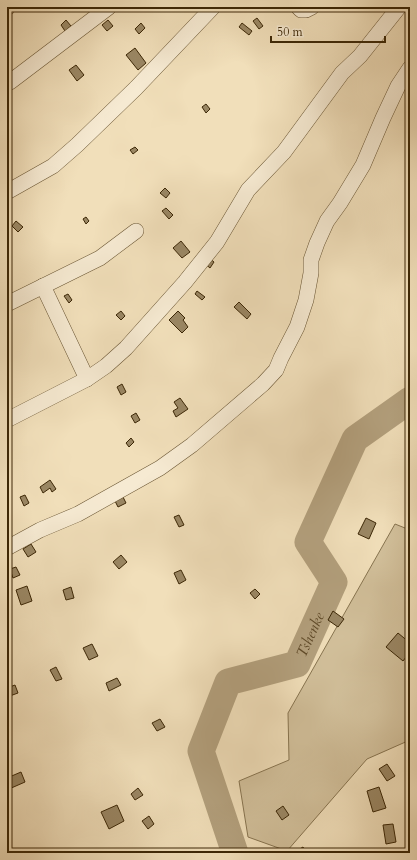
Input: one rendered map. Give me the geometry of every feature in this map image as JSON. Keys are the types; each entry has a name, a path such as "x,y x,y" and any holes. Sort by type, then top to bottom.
{"street":[{"path":"8,81 109,7"},
{"path":"7,192 53,166 78,146 213,7"},
{"path":"298,7 300,10 306,10 312,7"},
{"path":"7,420 87,379 106,366 126,348 185,282 217,242 248,190 292,142 342,73 360,56 399,7"},
{"path":"7,548 40,530 78,514 160,468 192,445 263,384 276,370 297,327 306,300 311,274 311,260 326,221 340,203 363,165 382,118 398,86 410,68"},
{"path":"7,304 100,258 136,231"},
{"path":"43,286 87,379"}],"shaded area":[{"path":"395,524 410,530 410,740 367,759 287,851 248,837 239,781 289,760 288,713"}],"building":[{"path":"257,18 263,26 259,29 253,21"},
{"path":"66,20 71,26 65,31 61,25"},
{"path":"108,20 113,26 107,31 102,25"},
{"path":"141,23 145,28 139,34 135,29"},
{"path":"242,23 252,31 249,35 239,27"},
{"path":"135,48 146,63 138,70 126,55"},
{"path":"76,65 84,75 77,81 69,70"},
{"path":"206,104 210,109 206,113 202,107"},
{"path":"135,147 138,150 133,154 130,150"},
{"path":"165,188 170,193 166,198 160,193"},
{"path":"166,208 173,215 169,219 162,211"},
{"path":"86,217 89,221 86,224 83,219"},
{"path":"16,221 23,227 18,232 12,226"},
{"path":"181,241 190,252 182,258 173,248"},
{"path":"208,257 214,262 210,268 203,262"},
{"path":"197,291 205,297 202,300 195,294"},
{"path":"68,294 72,300 69,303 64,296"},
{"path":"239,302 251,314 247,319 234,307"},
{"path":"121,311 125,316 121,320 116,315"},
{"path":"178,311 185,318 183,320 188,327 182,333 169,320"},
{"path":"122,384 126,392 121,395 117,387"},
{"path":"180,398 188,409 176,417 173,411 178,408 174,402"},
{"path":"136,413 140,420 135,423 131,416"},
{"path":"131,438 134,442 129,447 126,443"},
{"path":"50,480 56,489 52,492 50,488 43,493 40,487"},
{"path":"25,495 29,503 24,506 20,497"},
{"path":"123,497 126,503 118,507 115,501"},
{"path":"179,515 184,525 179,527 174,517"},
{"path":"366,518 376,523 369,539 358,534"},
{"path":"31,544 36,552 28,557 23,549"},
{"path":"121,555 127,562 119,569 113,562"},
{"path":"16,567 20,575 13,578 10,569"},
{"path":"181,570 186,580 179,584 174,573"},
{"path":"27,586 32,601 21,605 16,590"},
{"path":"71,587 74,598 66,600 63,590"},
{"path":"255,589 260,594 255,599 250,593"},
{"path":"333,611 344,619 338,627 328,620"},
{"path":"398,633 410,643 410,652 403,661 386,647"},
{"path":"92,644 98,656 89,660 83,648"},
{"path":"56,667 62,679 56,681 50,670"},
{"path":"117,678 121,685 109,691 106,683"},
{"path":"15,685 18,693 7,697 7,688"},
{"path":"160,719 165,727 157,731 152,723"},
{"path":"387,764 395,776 387,781 379,769"},
{"path":"21,772 25,782 9,789 7,778"},
{"path":"379,787 386,808 373,812 367,791"},
{"path":"138,788 143,795 135,800 131,794"},
{"path":"117,805 124,821 109,829 101,812"},
{"path":"283,806 289,815 282,820 276,811"},
{"path":"149,816 154,824 148,829 142,821"},
{"path":"393,824 396,842 386,844 383,825"},
{"path":"303,847 307,853 293,853"}],"waterway":[{"name":"Tshenke","path":"235,853 201,751 228,682 297,664 334,582 308,542 355,439 410,400"}]}
